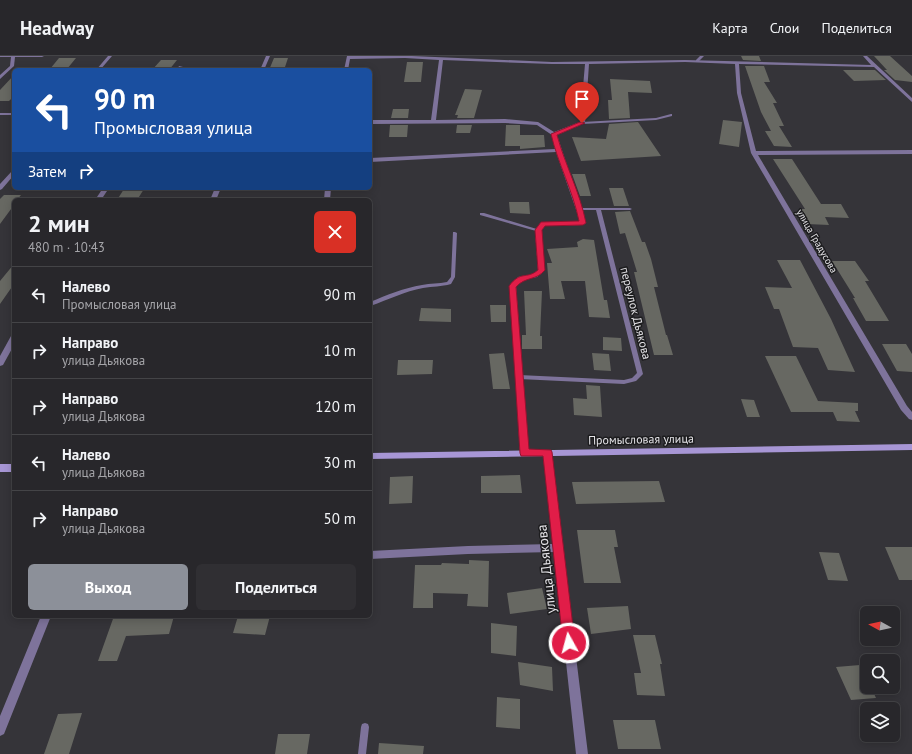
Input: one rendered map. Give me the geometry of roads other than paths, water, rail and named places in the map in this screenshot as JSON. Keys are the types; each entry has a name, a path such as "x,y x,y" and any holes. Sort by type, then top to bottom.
{"street":[{"path":"0,56 42,56"},
{"path":"100,68 110,56"},
{"path":"263,68 268,56"},
{"path":"528,62 529,56"},
{"path":"865,56 912,102"},
{"path":"0,78 12,66 13,57"},
{"path":"346,68 348,57 405,57 587,63 648,58 697,61 876,66"},
{"path":"433,121 442,59"},
{"name":"улица Градусова","path":"737,62 739,93 754,152 904,408 912,417"},
{"path":"554,134 582,123 587,63"},
{"path":"0,114 12,114"},
{"path":"372,122 505,121 538,124 554,134 558,150 580,209 583,223 543,224 538,230 542,270 536,276 520,278 513,286 524,453"},
{"path":"372,160 558,150"},
{"path":"754,152 912,152"},
{"path":"0,188 12,174"},
{"path":"0,363 12,342"},
{"name":"Промысловая улица","path":"372,456 912,447"},
{"name":"улица Дьякова","path":"547,452 582,754"},
{"path":"0,468 12,468"},
{"path":"372,555 468,550 558,548"},
{"path":"0,730 45,618"}],"lane":[{"path":"697,61 702,56"},
{"path":"582,123 656,119 671,115"},
{"path":"580,209 630,209"},
{"name":"переулок Дьякова","path":"519,377 624,382 634,380 640,374 598,209"},
{"path":"482,214 538,230"},
{"path":"372,303 392,295 423,286 442,286 449,283 453,277 455,233"},
{"path":"362,754 365,727"}]}
